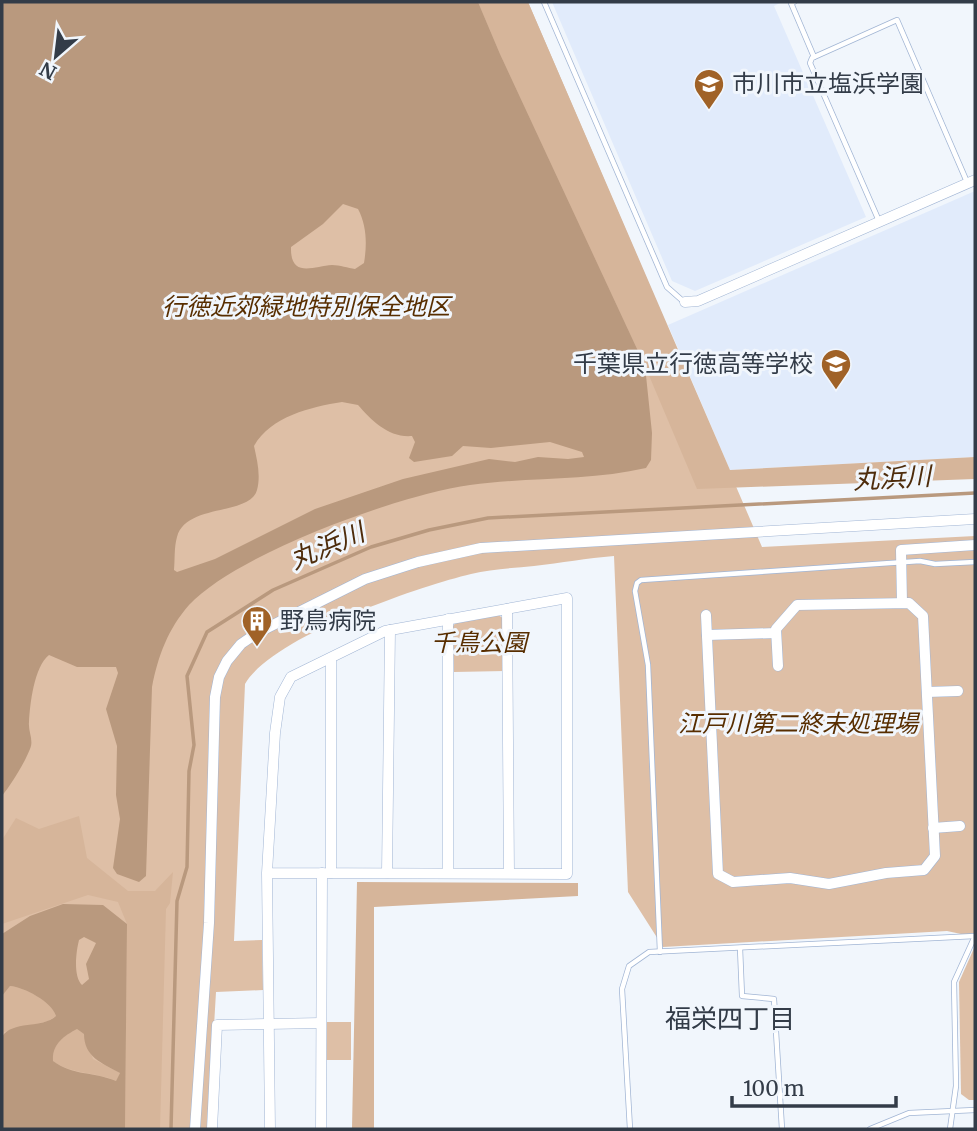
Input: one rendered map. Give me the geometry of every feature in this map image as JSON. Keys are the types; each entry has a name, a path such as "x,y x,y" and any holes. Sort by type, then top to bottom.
{"street":[{"path":"685,302 698,301 972,181"},
{"path":"195,1129 209,923 215,697 227,661 246,639 365,579 418,562 481,548 975,519"},
{"path":"902,603 901,550 975,545"},
{"path":"267,873 567,874 567,598 390,630 291,677 280,697 267,873 270,1129"},
{"path":"706,615 719,874 733,882 790,878 829,884 886,873 924,870 935,856 923,616 914,606 902,603 803,604 793,609 776,633 778,666"},
{"path":"507,608 509,873"},
{"path":"448,619 448,873"},
{"path":"387,873 390,630"},
{"path":"707,635 776,633"},
{"path":"321,1129 321,1023 331,658"},
{"path":"927,692 958,691"},
{"path":"933,828 960,826"},
{"path":"212,1129 217,1025 321,1023"}],"lane":[{"path":"544,2 667,287 685,302"},
{"path":"794,2 791,3 814,57"},
{"path":"880,221 810,64 814,57 897,20 972,181"},
{"path":"660,952 648,665 635,591 637,583 641,580 901,562 975,562"},
{"path":"630,1129 623,979 629,966 639,957 660,952 975,936 954,982 956,1086 950,1129"},
{"path":"740,948 742,996 774,999 782,1129"},
{"path":"870,1129 909,1113 975,1110"}],"shaded area":[{"name":"行徳近郊緑地特別保全地区","path":"2,2 478,2 645,366 652,433 651,460 646,468 625,472 470,485 403,501 321,529 244,566 212,585 189,605 175,624 165,643 154,676 146,876 139,882 117,874 113,868 120,819 116,795 117,746 106,709 118,673 116,667 77,667 49,655 36,677 32,696 29,726 31,746 2,796","holes":["343,204 358,209 361,215 366,249 364,263 355,269 338,265 299,267 294,263 291,247 323,224","342,402 358,405 388,431 412,436 415,442 409,458 414,462 452,456 463,446 491,448 550,442 582,452 584,457 538,457 515,462 489,459 403,479 315,509 215,559 177,572 174,570 176,541 183,526 204,514 243,504 252,498 259,479 254,446 261,436 281,420"]},
{"path":"478,2 528,2 730,470 975,457 975,479 697,489 645,366"},
{"name":"市川市立塩浜学園","path":"552,2 782,2 774,6 866,217 695,291 672,281"},
{"name":"千葉県立行徳高等学校","path":"975,191 975,457 730,470 668,325"},
{"path":"79,816 87,858 128,891 155,891 173,872 170,903 166,909 160,1129 125,1129 127,924 118,902 88,895 2,924 2,840 16,818 39,829"},
{"path":"357,882 578,883 578,896 374,907 374,1129 352,1129"},
{"path":"63,904 103,905 127,924 125,1129 2,1129 2,1037 13,1028 43,1022 56,1016 37,996 23,989 10,986 2,996 2,934 30,916","holes":["84,937 96,943 86,964 89,979 82,985 77,976 76,957 79,940","77,1029 84,1034 91,1054 120,1073 116,1081 68,1069 53,1061 57,1045"]},
{"path":"10,986 37,996 56,1016 48,1021 4,1032 2,1037 2,996"},
{"path":"77,1029 84,1034 93,1059 120,1073 116,1081 68,1069 53,1061 57,1045"}],"green space":[{"name":"行徳近郊緑地特別保全地区","path":"2,2 528,2 762,547 975,536 975,937 947,931 663,947 628,892 614,556 479,572 383,602 314,632 260,666 245,684 234,941 262,940 263,990 216,992 208,1129 2,1129"},
{"name":"千鳥公園","path":"497,614 504,619 505,671 454,672 453,626 457,621"},
{"path":"975,946 975,1100 969,1100 961,1094 959,982"},
{"path":"325,1022 351,1022 351,1060 325,1060"}],"waterway":[{"name":"丸浜川","path":"171,1129 177,901 187,867 189,771 194,745 187,676 207,632 273,590 371,547 429,530 488,518 975,493"}],"place":[{"name":"市川市立塩浜学園","path":"709,111"},
{"name":"千葉県立行徳高等学校","path":"836,391"},
{"name":"野鳥病院","path":"257,648"}],"district":[{"name":"福栄四丁目","path":"730,1019"}],"park label":[{"name":"江戸川第二終末処理場","path":"798,724"}]}
